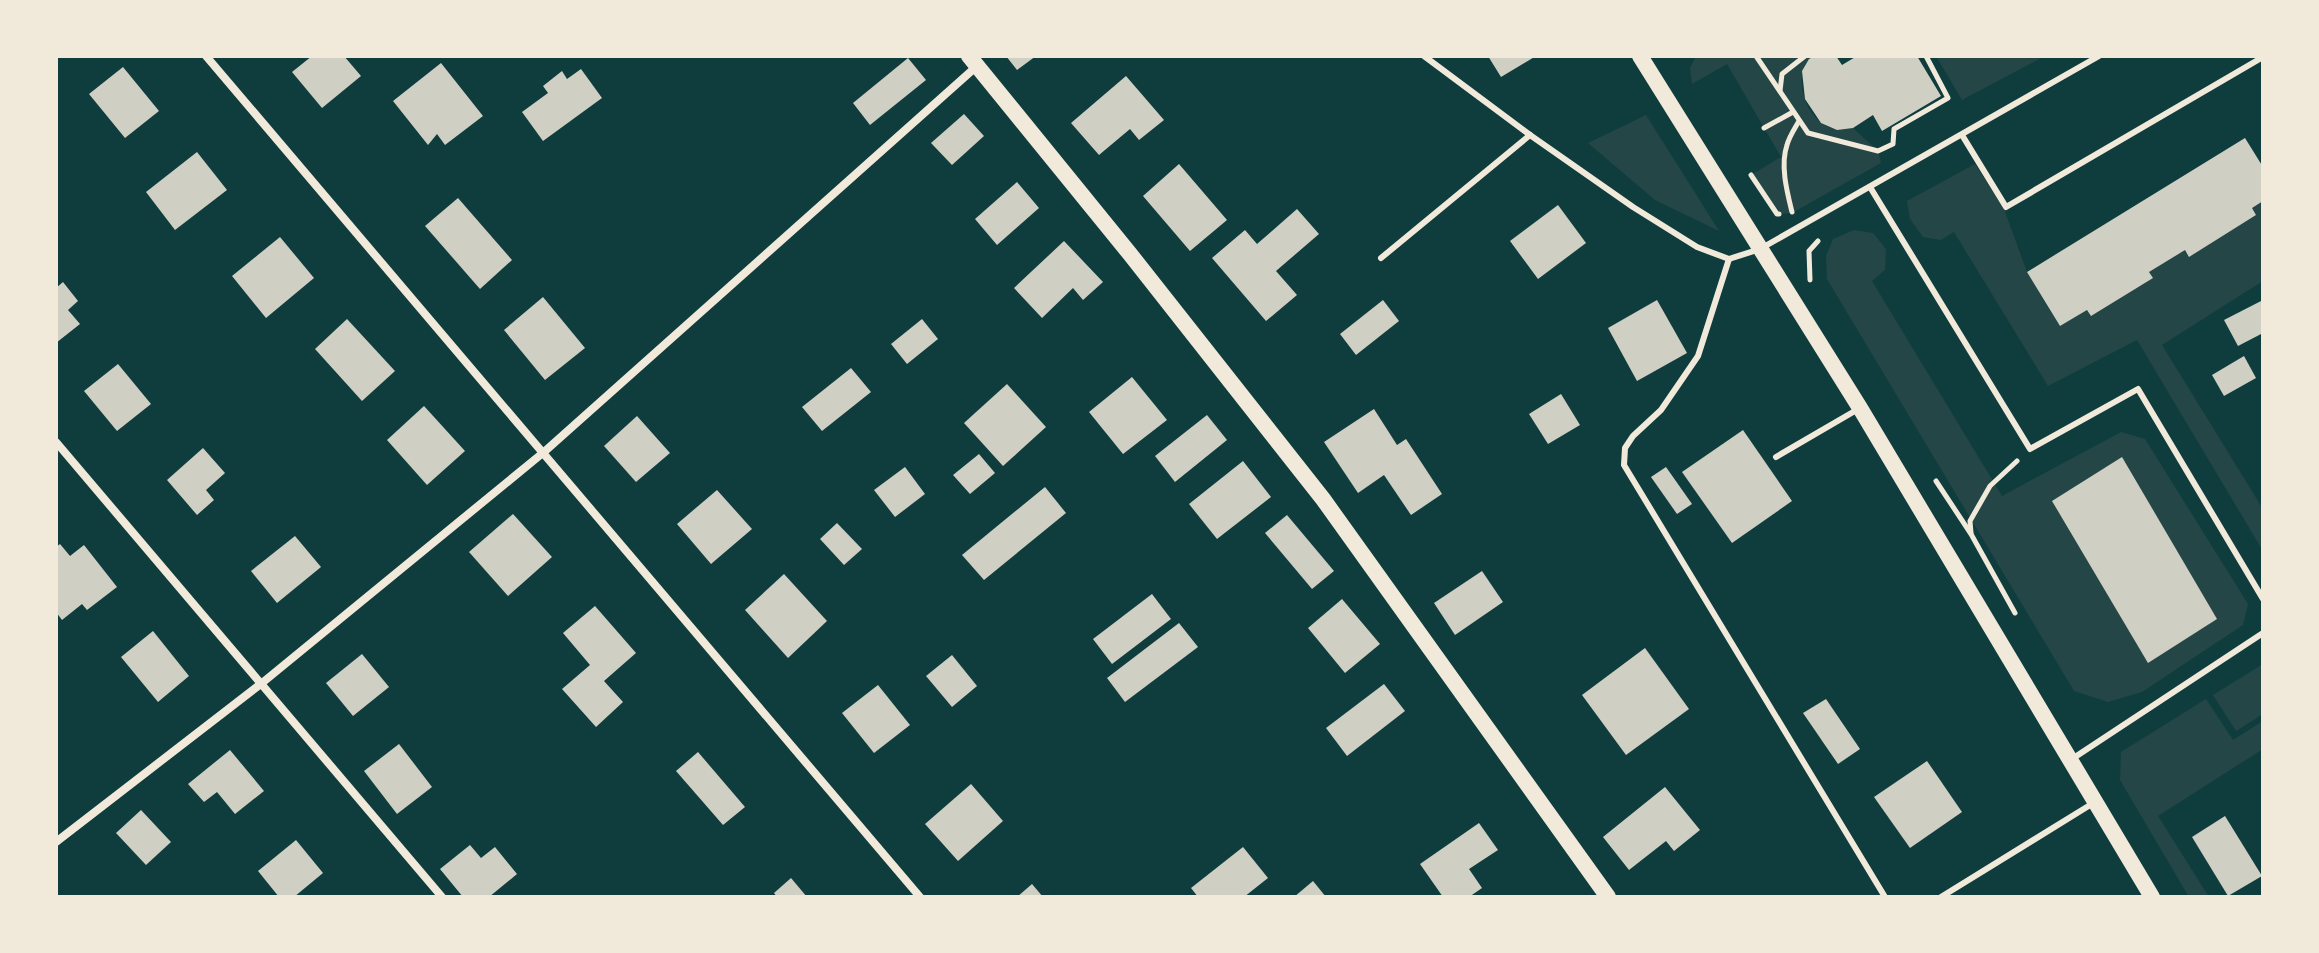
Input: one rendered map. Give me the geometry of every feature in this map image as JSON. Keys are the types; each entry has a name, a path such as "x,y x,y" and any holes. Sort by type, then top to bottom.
{"main road":[{"path":"1644,57 1860,408 2152,897"},
{"path":"973,61 1323,499 1608,897"}],"street":[{"path":"206,56 920,897"},
{"path":"56,842 262,683 544,452 973,61"},
{"path":"56,442 442,897"}],"lane":[{"path":"1424,56 1530,135 1658,223 1697,247 1729,259 1760,249 2099,56"},
{"path":"1962,135 2006,207 2263,57"},
{"path":"1381,258 1530,135"},
{"path":"1870,187 2030,449 2138,389 2263,599"},
{"path":"1729,259 1698,356 1661,410 1633,436 1625,448 1624,465 1885,897"},
{"path":"1776,457 1860,408"},
{"path":"2071,760 2263,633"},
{"path":"1941,897 2096,802"}],"path":[{"path":"1756,56 1808,133 1878,151 1893,144 1894,129 1948,98 1926,56"},
{"path":"1780,92 1782,74 1805,56"},
{"path":"1764,128 1793,112"},
{"path":"1792,213 1784,160 1786,145 1799,121"},
{"path":"1878,151 1881,163"},
{"path":"1751,175 1777,214 1792,213 1805,206"},
{"path":"1815,290 1809,280 1809,251 1818,240"},
{"path":"1971,534 1970,521 1990,486 2030,449"},
{"path":"1928,469 1971,534 2016,614"}],"shaded area":[{"path":"1696,56 1815,56 1803,71 1802,80 1802,90 1810,109 1815,117 1830,127 1853,128 1878,151 1881,163 1792,213 1777,214 1751,175 1781,157 1727,64 1692,84 1690,68"},
{"path":"1936,56 2045,56 1962,100"},
{"path":"1646,115 1719,231 1655,200 1588,143"},
{"path":"1975,164 2004,209 2027,272 2060,326 2152,277 2149,272 2185,249 2190,256 2256,215 2252,207 2263,201 2263,281 2162,345 2263,509 2263,551 2137,340 2048,386 1954,232 1941,240 1923,237 1910,219 1907,201"},
{"path":"1854,230 1873,233 1886,249 1885,270 1872,281 2002,496 2121,432 2145,439 2248,604 2243,625 2142,692 2108,702 2074,691 1827,279 1826,256 1833,239"},
{"path":"2263,664 2263,714 2236,731 2213,695"},
{"path":"2206,699 2233,740 2263,721 2263,749 2158,816 2209,897 2189,897 2120,780 2121,752"}],"building":[{"path":"312,56 344,56 361,76 322,108 292,72"},
{"path":"1006,56 1036,56 1017,70"},
{"path":"1488,56 1536,56 1501,77"},
{"path":"1836,56 1842,65 1857,56 1917,56 1941,96 1882,131 1873,115 1853,128 1837,130 1821,123 1805,99 1802,71 1809,59"},
{"path":"908,58 926,80 870,125 853,103"},
{"path":"441,63 483,116 445,145 437,134 428,145 393,101"},
{"path":"123,67 159,111 125,138 89,94"},
{"path":"581,69 602,98 543,141 522,112 548,93 543,86 562,71 567,79"},
{"path":"1126,76 1164,120 1139,140 1130,129 1099,155 1071,123"},
{"path":"964,114 984,136 952,165 931,143"},
{"path":"2245,138 2263,167 2263,201 2252,208 2256,215 2189,257 2185,250 2149,272 2153,278 2091,316 2087,310 2060,326 2027,272"},
{"path":"197,152 227,190 175,230 146,192"},
{"path":"1179,164 1227,220 1190,251 1143,196"},
{"path":"1017,182 1039,208 997,245 975,219"},
{"path":"458,198 512,260 480,289 425,226"},
{"path":"1558,205 1586,243 1538,279 1510,241"},
{"path":"1297,209 1319,234 1276,271 1297,295 1266,321 1212,258 1245,230 1257,244"},
{"path":"280,237 314,278 266,318 232,276"},
{"path":"1064,241 1103,282 1083,300 1073,288 1042,318 1014,288"},
{"path":"63,282 78,301 68,310 80,324 56,343 56,288"},
{"path":"543,297 585,348 545,380 504,330"},
{"path":"1383,300 1399,321 1356,355 1340,334"},
{"path":"1657,300 1687,353 1637,381 1608,328"},
{"path":"2263,300 2263,333 2238,346 2224,320"},
{"path":"347,319 395,371 362,401 315,349"},
{"path":"922,319 938,339 907,364 891,344"},
{"path":"2244,356 2256,378 2224,396 2212,375"},
{"path":"118,364 151,404 117,431 84,391"},
{"path":"851,368 871,392 822,431 802,407"},
{"path":"1132,377 1167,420 1123,454 1089,412"},
{"path":"1007,384 1046,427 1003,466 964,423"},
{"path":"1561,394 1580,425 1548,444 1529,414"},
{"path":"424,406 465,451 427,485 387,440"},
{"path":"1374,409 1397,445 1406,439 1442,494 1411,515 1384,475 1358,493 1324,442"},
{"path":"1207,415 1227,440 1175,482 1155,456"},
{"path":"637,416 670,453 636,482 604,446"},
{"path":"1743,430 1792,501 1732,543 1682,472"},
{"path":"203,448 225,473 206,490 214,500 197,515 167,480"},
{"path":"979,454 995,473 970,494 953,475"},
{"path":"2122,457 2217,619 2148,663 2052,501"},
{"path":"1243,461 1271,497 1217,539 1189,504"},
{"path":"905,467 925,494 895,517 874,490"},
{"path":"1666,467 1692,504 1677,514 1651,477"},
{"path":"1045,487 1066,513 984,580 962,555"},
{"path":"717,490 752,529 711,564 677,524"},
{"path":"513,514 552,557 508,596 469,552"},
{"path":"1287,515 1334,571 1312,589 1265,533"},
{"path":"837,523 862,549 844,565 820,539"},
{"path":"295,536 321,567 277,603 251,571"},
{"path":"60,544 70,556 84,545 117,587 87,610 82,604 62,620 56,612 56,547"},
{"path":"1482,571 1503,602 1455,635 1434,603"},
{"path":"784,574 827,621 788,658 745,610"},
{"path":"1152,594 1171,619 1112,664 1093,639"},
{"path":"1342,599 1380,644 1345,673 1308,628"},
{"path":"595,606 636,653 604,681 623,702 596,727 562,689 590,665 563,633"},
{"path":"1179,623 1198,647 1125,702 1107,678"},
{"path":"153,631 189,676 158,702 121,657"},
{"path":"1645,648 1689,709 1626,755 1582,695"},
{"path":"362,654 389,687 353,716 326,683"},
{"path":"952,655 977,686 952,707 926,676"},
{"path":"1384,684 1405,711 1347,756 1326,728"},
{"path":"878,685 910,725 874,753 842,713"},
{"path":"1826,699 1860,749 1838,764 1803,713"},
{"path":"399,744 432,787 397,814 364,771"},
{"path":"230,750 264,791 235,814 217,792 204,802 188,784"},
{"path":"698,752 745,807 723,825 676,771"},
{"path":"1927,761 1962,812 1910,848 1874,797"},
{"path":"971,784 1003,821 958,861 925,824"},
{"path":"1665,787 1700,830 1674,851 1666,841 1629,870 1603,837"},
{"path":"141,810 171,842 146,865 116,833"},
{"path":"2225,816 2262,876 2228,896 2192,837"},
{"path":"1479,823 1498,850 1469,869 1482,888 1469,897 1443,897 1420,864"},
{"path":"296,840 323,873 294,897 279,897 258,871"},
{"path":"470,845 481,858 495,847 517,874 489,897 463,897 440,869"},
{"path":"1243,847 1268,878 1244,897 1198,897 1191,888"},
{"path":"791,878 807,897 777,897 774,893"},
{"path":"1313,881 1326,897 1294,897"},
{"path":"1032,884 1043,897 1017,897"}]}
